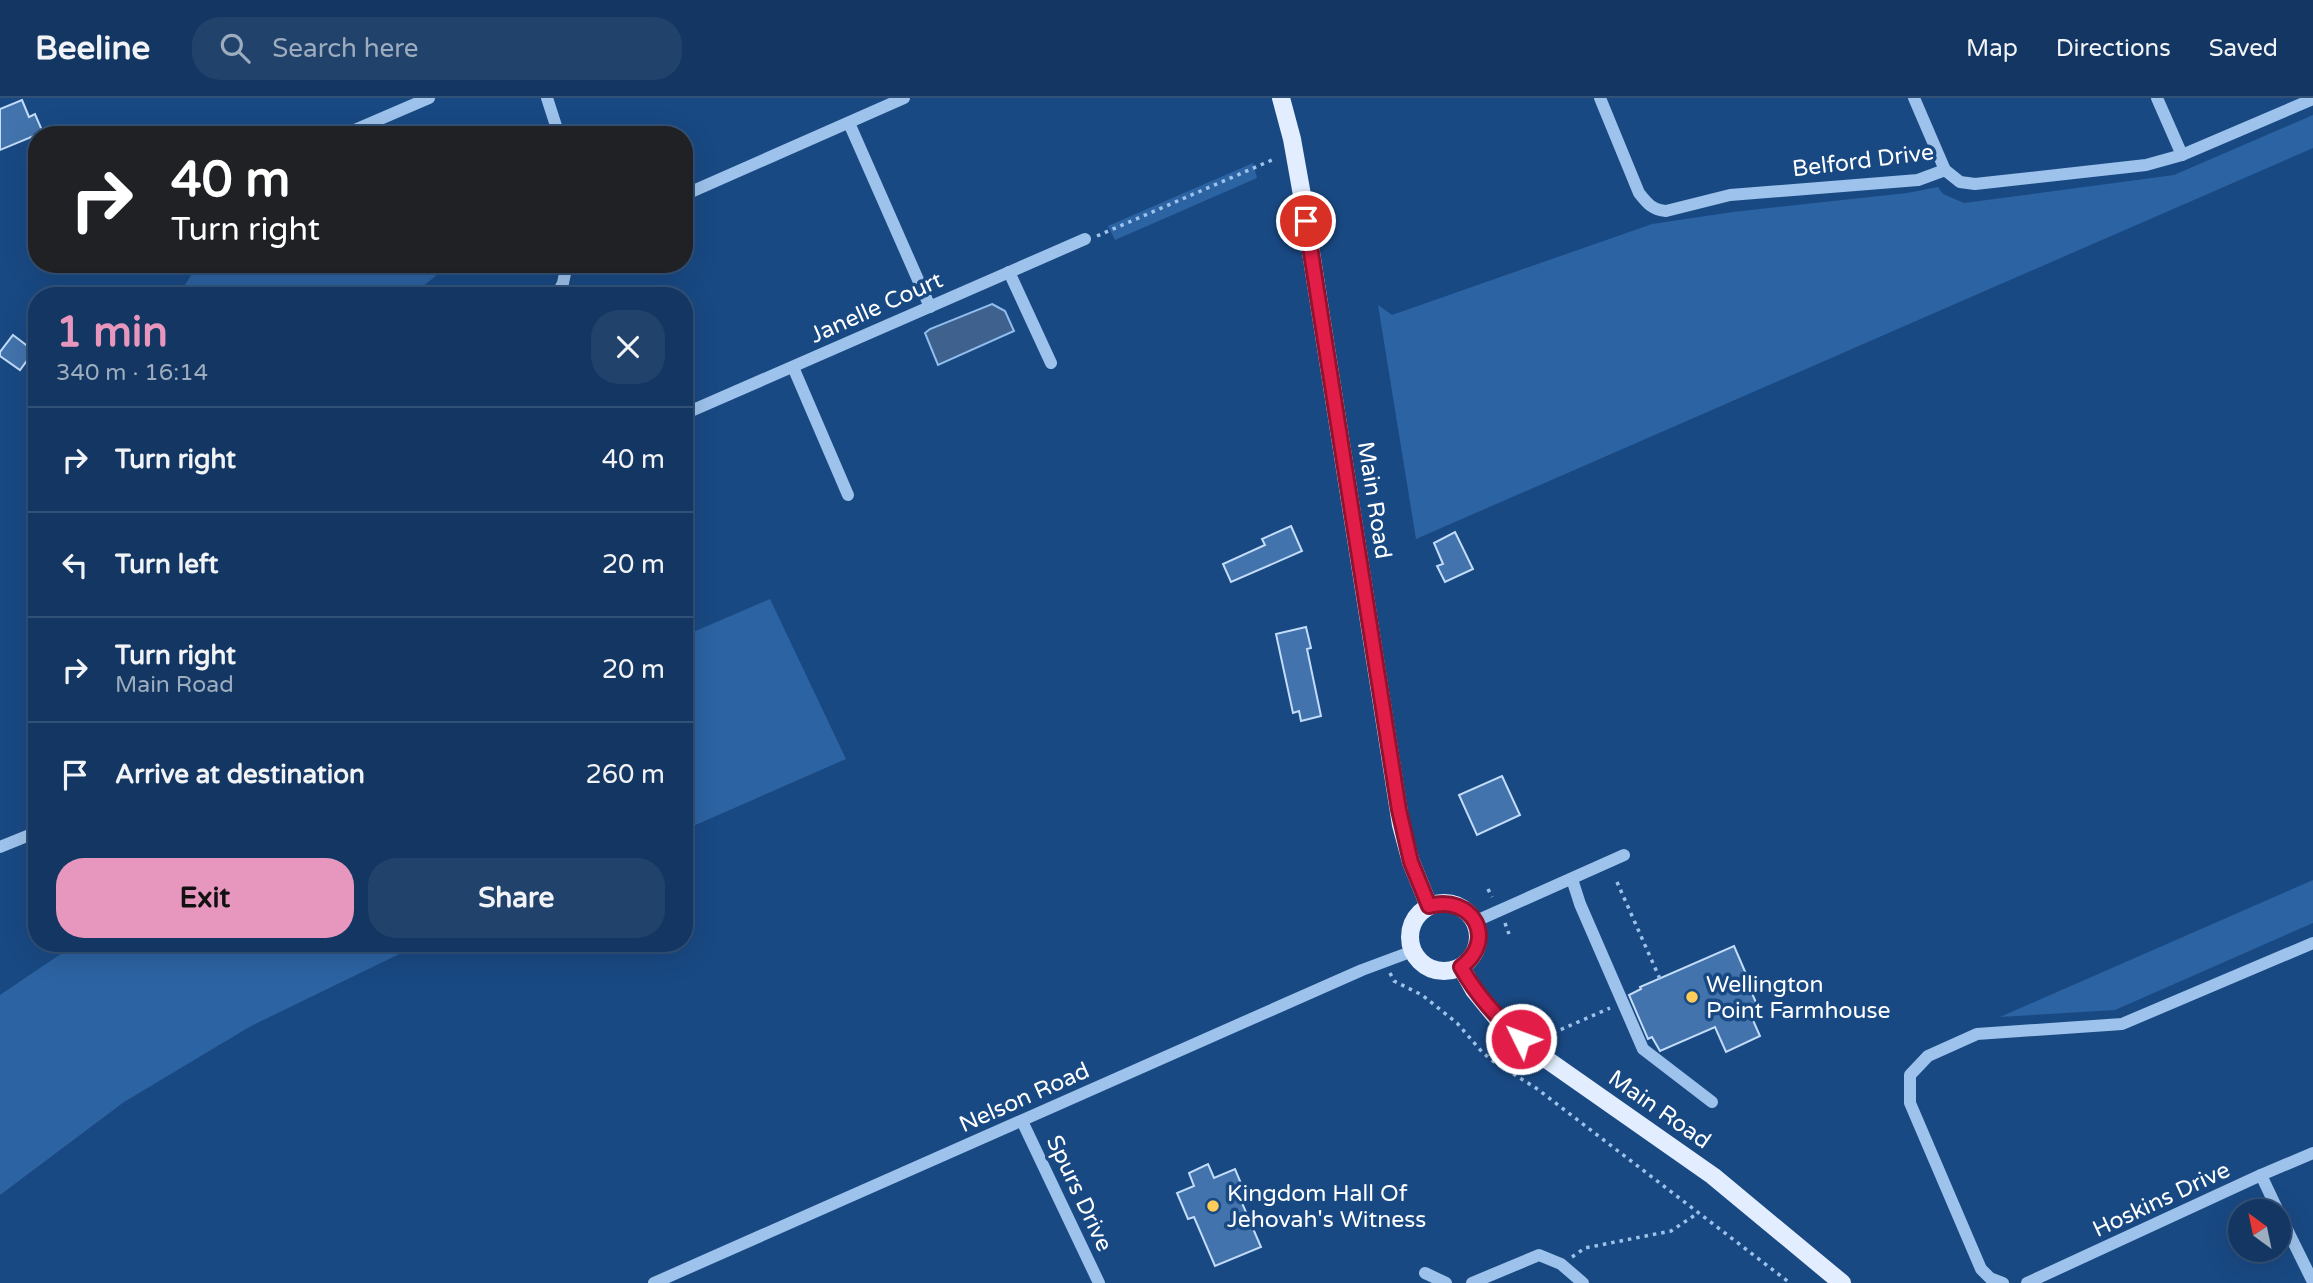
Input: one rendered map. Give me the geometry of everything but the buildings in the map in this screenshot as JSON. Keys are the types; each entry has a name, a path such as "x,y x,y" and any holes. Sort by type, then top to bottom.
{"main road":[{"name":"Main Road","path":"1280,98 1292,139 1302,195 1401,825 1411,862 1429,906"},
{"path":"1450,903 1461,906 1476,921 1479,942 1469,961 1461,967 1439,971 1428,967 1413,951 1410,930 1421,912 1429,906 1450,903"},
{"name":"Main Road","path":"1461,967 1474,990 1496,1017 1536,1052 1713,1177 1842,1283"}],"street":[{"path":"390,98 397,112"},
{"path":"364,126 429,98"},
{"path":"547,98 556,126"},
{"path":"693,191 904,98"},
{"name":"Belford Drive","path":"1600,98 1639,193 1656,210 1666,211 1730,195 1918,180 1945,170 1960,182 1975,184 2146,165 2182,155 2313,99"},
{"path":"1914,98 1945,170"},
{"path":"2157,98 2182,155"},
{"path":"849,122 930,307"},
{"name":"Janelle Court","path":"693,410 1085,239"},
{"path":"1009,272 1051,363"},
{"path":"793,366 848,495"},
{"path":"0,847 28,836"},
{"path":"1476,921 1625,855"},
{"path":"1572,878 1643,1049 1712,1102"},
{"path":"2003,1283 1986,1280 1981,1269 1910,1103 1910,1075 1928,1056 1977,1034 2122,1024 2313,943"},
{"name":"Nelson Road","path":"654,1283 1362,970 1413,951"},
{"name":"Spurs Drive","path":"1022,1121 1099,1283"},
{"name":"Hoskins Drive","path":"2027,1283 2313,1153"},
{"path":"2261,1175 2272,1199"},
{"path":"2291,1237 2313,1282"},
{"path":"1472,1283 1539,1255 1561,1264 1583,1283"},
{"path":"1425,1273 1446,1283"}],"path":[{"path":"1085,239 1102,235 1272,160"},
{"path":"1617,881 1660,979"},
{"path":"1394,981 1422,995 1457,1023 1494,1062 1536,1088 1790,1283"},
{"path":"1553,1033 1622,1003"},
{"path":"1561,1264 1585,1248 1671,1231 1699,1213"}],"shaded area":[{"path":"2313,115 2313,148 1416,539 1378,305 1392,315 1652,224 1938,187 1943,194 1964,203 2174,175"},
{"path":"1253,163 1257,178 1115,240 1108,226"},
{"path":"192,273 438,273 422,287 184,287"},
{"path":"992,304 1005,311 1014,331 938,365 925,333"},
{"path":"770,599 846,759 693,826 693,632"},
{"path":"2313,880 2313,923 2115,1010 2000,1017"},
{"path":"64,952 403,952 251,1026 124,1102 0,1195 0,995"}],"place":[{"name":"Wellington Point Farmhouse","path":"1692,997"},
{"name":"Kingdom Hall Of Jehovah's Witness","path":"1213,1206"}],"route":[{"path":"1306,221 1401,825 1411,862 1429,906 1450,903 1461,906 1476,921 1479,942 1469,961 1461,967 1474,990 1496,1017 1521,1039"}]}
